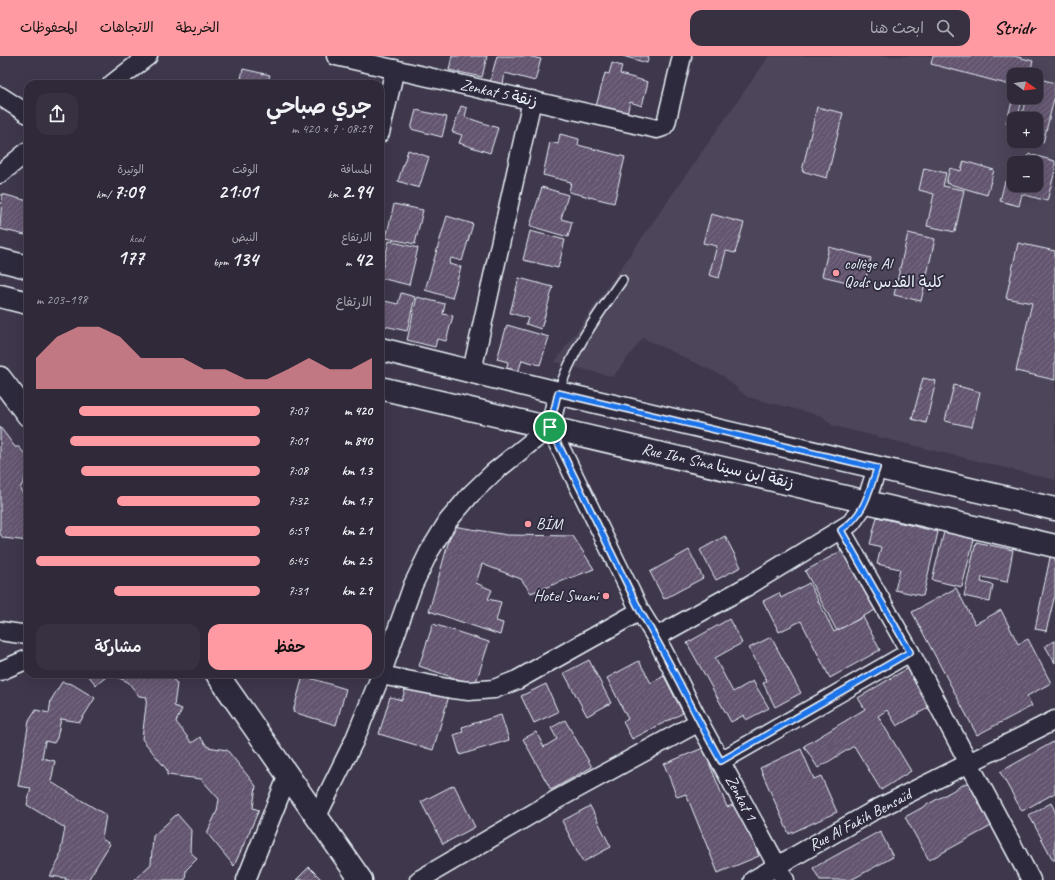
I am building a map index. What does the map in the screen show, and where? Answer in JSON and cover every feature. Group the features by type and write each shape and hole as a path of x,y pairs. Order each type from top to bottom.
{"main road":[{"path":"0,260 24,266"},
{"path":"0,296 24,302"},
{"path":"384,350 472,370 558,393 1055,508"},
{"path":"0,378 24,410"},
{"name":"Rue Ibn Sina زنقة ابن سينا","path":"384,389 1055,546"},
{"path":"220,678 288,775 316,818 361,880"}],"street":[{"name":"Zenkat 5 زنقة","path":"336,56 657,129 663,127 666,123 682,56"},
{"path":"117,80 142,58"},
{"path":"384,116 395,69"},
{"path":"0,96 24,111"},
{"path":"472,370 532,100"},
{"path":"0,174 24,154"},
{"path":"384,667 413,585 429,552 448,521 470,495 493,473 550,427 558,393"},
{"name":"Zenkat 1","path":"550,427 640,611 656,636 699,722 782,873"},
{"path":"656,636 746,587 852,523 866,502 877,468"},
{"path":"841,530 910,652 1031,880"},
{"path":"384,676 452,689 469,691 494,689 517,680 640,611"},
{"path":"0,632 24,635"},
{"path":"721,761 910,652"},
{"path":"0,671 24,661"},
{"path":"316,818 354,741 380,678"},
{"name":"Rue Al Fakih Bensaïd","path":"753,880 782,873 860,818 969,763 999,750 1055,720"},
{"path":"419,880 554,801 699,722"},
{"path":"246,880 288,775"}],"lane":[{"path":"558,393 576,348 622,280"}],"shaded area":[{"name":"collège Al Qods كلية القدس","path":"769,56 1055,56 1055,480 833,426 822,416 747,397 723,376 643,338 613,377 555,362"}],"building":[{"path":"452,56 487,56 482,77 449,70"},
{"path":"497,56 528,56 541,59 535,81 505,73 503,84 490,81"},
{"path":"623,56 649,56 647,63"},
{"path":"933,56 1014,56 1033,61 1031,68 1007,68 1007,84 931,64"},
{"path":"612,63 622,66 620,74 648,82 642,106 630,102 626,118 595,110 605,73 609,74"},
{"path":"243,69 270,75 268,80 241,80"},
{"path":"1043,80 1055,83 1055,95 1043,143 1043,112 1023,112 1024,104 1043,104"},
{"path":"1011,104 1021,104 1019,112 1009,112"},
{"path":"461,106 467,108 465,117 498,128 490,153 459,143 462,135 452,132"},
{"path":"817,107 843,113 827,178 802,171"},
{"path":"416,110 447,117 442,137 411,129"},
{"path":"560,134 579,139 578,145 625,157 614,203 569,192 571,182 543,175 550,142 558,144"},
{"path":"408,150 429,157 419,188 398,181"},
{"path":"1043,158 1055,161 1055,171 1047,201 1022,194 1019,206 1000,201 1005,181 1007,182 1007,192 1043,192"},
{"path":"964,161 994,170 987,195 946,183 950,168 961,171"},
{"path":"924,168 946,173 943,186 964,190 955,232 927,226 934,194 919,190"},
{"path":"542,187 568,195 561,219 572,222 568,237 530,226"},
{"path":"2,194 24,200 24,235 0,229"},
{"path":"394,204 423,210 415,244 386,238"},
{"path":"711,214 744,223 735,253 726,251 719,278 709,275 717,246 703,243"},
{"path":"447,216 473,224 462,261 451,258 449,264 461,267 452,298 425,290"},
{"path":"530,231 565,240 558,268 523,260"},
{"path":"908,233 935,239 921,301 894,295"},
{"path":"389,241 418,248 409,285 384,279 384,262"},
{"path":"1018,243 1055,251 1055,380 1016,371 1032,303 1006,298"},
{"path":"829,247 871,258 864,286 822,276"},
{"path":"519,278 553,287 541,329 526,324 528,318 510,313"},
{"path":"401,293 415,297 407,331 384,326 384,301 398,304"},
{"path":"417,297 445,304 443,314 453,316 446,341 437,339 435,347 407,340"},
{"path":"507,325 549,337 540,365 522,360 518,373 506,370 508,362 497,359"},
{"path":"923,378 936,381 926,423 912,419"},
{"path":"954,385 980,392 972,427 945,421"},
{"path":"0,427 15,447 19,447 24,453 24,480 20,489 24,494 24,541 3,538 0,534"},
{"path":"877,517 938,532 923,596 895,590 900,569 877,564 881,547 870,544"},
{"path":"453,526 507,535 573,536 594,569 531,593 521,579 482,564 476,583 492,590 488,599 501,602 496,621 503,623 500,635 429,611"},
{"path":"944,532 974,539 962,587 932,580"},
{"path":"725,536 741,567 716,580 700,550"},
{"path":"976,542 1013,550 1007,582 982,577 981,582 993,585 990,602 964,596"},
{"path":"689,550 703,578 664,599 650,572"},
{"path":"843,550 875,610 837,631 805,571"},
{"path":"1051,553 1055,554 1055,595 1046,631 1035,629"},
{"path":"809,583 834,632 863,617 880,650 830,678 801,621 779,632 763,601 779,593 781,598"},
{"path":"956,588 975,624 1001,610 1018,644 1028,639 1051,683 1027,696 1032,706 977,735 912,612"},
{"path":"729,619 742,643 715,658 733,692 753,681 769,708 746,720 744,715 731,722 687,643"},
{"path":"433,624 489,642 475,685 419,666"},
{"path":"771,637 801,693 775,707 763,683 767,681 749,648"},
{"path":"1055,641 1055,663 1045,646"},
{"path":"589,660 611,703 587,716 564,673"},
{"path":"639,661 651,683 664,676 683,713 632,739 623,722 628,719 607,678"},
{"path":"908,668 931,706 897,726 887,710 878,716 911,771 881,790 854,746 818,768 804,746 865,709 858,698"},
{"path":"90,678 105,678 96,685"},
{"path":"119,678 172,678 177,684 174,706 182,709 176,722 192,743 200,737 208,747 227,750 256,786 253,808 259,810 234,866 207,833 217,811 219,799 201,779 167,775 167,770 142,739 147,697 139,696 128,682"},
{"path":"302,678 310,678 346,689 336,725 293,712"},
{"path":"62,682 72,684 95,698 80,722 61,719 57,738 54,743 45,741 42,758 55,761 51,782 106,815 102,839 110,844 88,880 65,880 66,878 50,876 59,860 65,828 27,805 31,788 18,786 29,721 36,710 49,713 51,700"},
{"path":"407,683 449,696 433,750 379,734 390,697 402,700"},
{"path":"546,684 558,712 534,723 521,696"},
{"path":"501,715 509,740 460,755 454,735 463,732 462,727"},
{"path":"565,720 592,767 551,790 523,739 536,732 544,747 557,739 551,728"},
{"path":"1055,741 1055,793 1022,811 1000,772"},
{"path":"703,748 727,807 738,803 759,856 718,873 686,794 677,797 664,764"},
{"path":"801,749 814,779 821,776 837,812 789,834 760,768"},
{"path":"972,780 995,824 929,860 905,817"},
{"path":"454,785 475,827 443,844 421,802"},
{"path":"1051,803 1055,811 1055,860 1053,860 1029,815"},
{"path":"590,806 611,847 583,862 562,821"},
{"path":"177,814 191,830 190,851 197,859 186,870 185,880 134,880 151,864 153,836"},
{"path":"880,831 893,857 851,880 820,880 813,868"},
{"path":"309,867 322,880 296,880"}],"place":[{"name":"collège Al Qods كلية القدس","path":"836,273"},
{"name":"BİM","path":"528,524"},
{"name":"Hotel Swani","path":"606,596"}],"route":[{"path":"558,393 877,468 862,510 852,523 841,530 910,652 721,761 699,722 656,636 640,611 550,427 558,393"}]}
